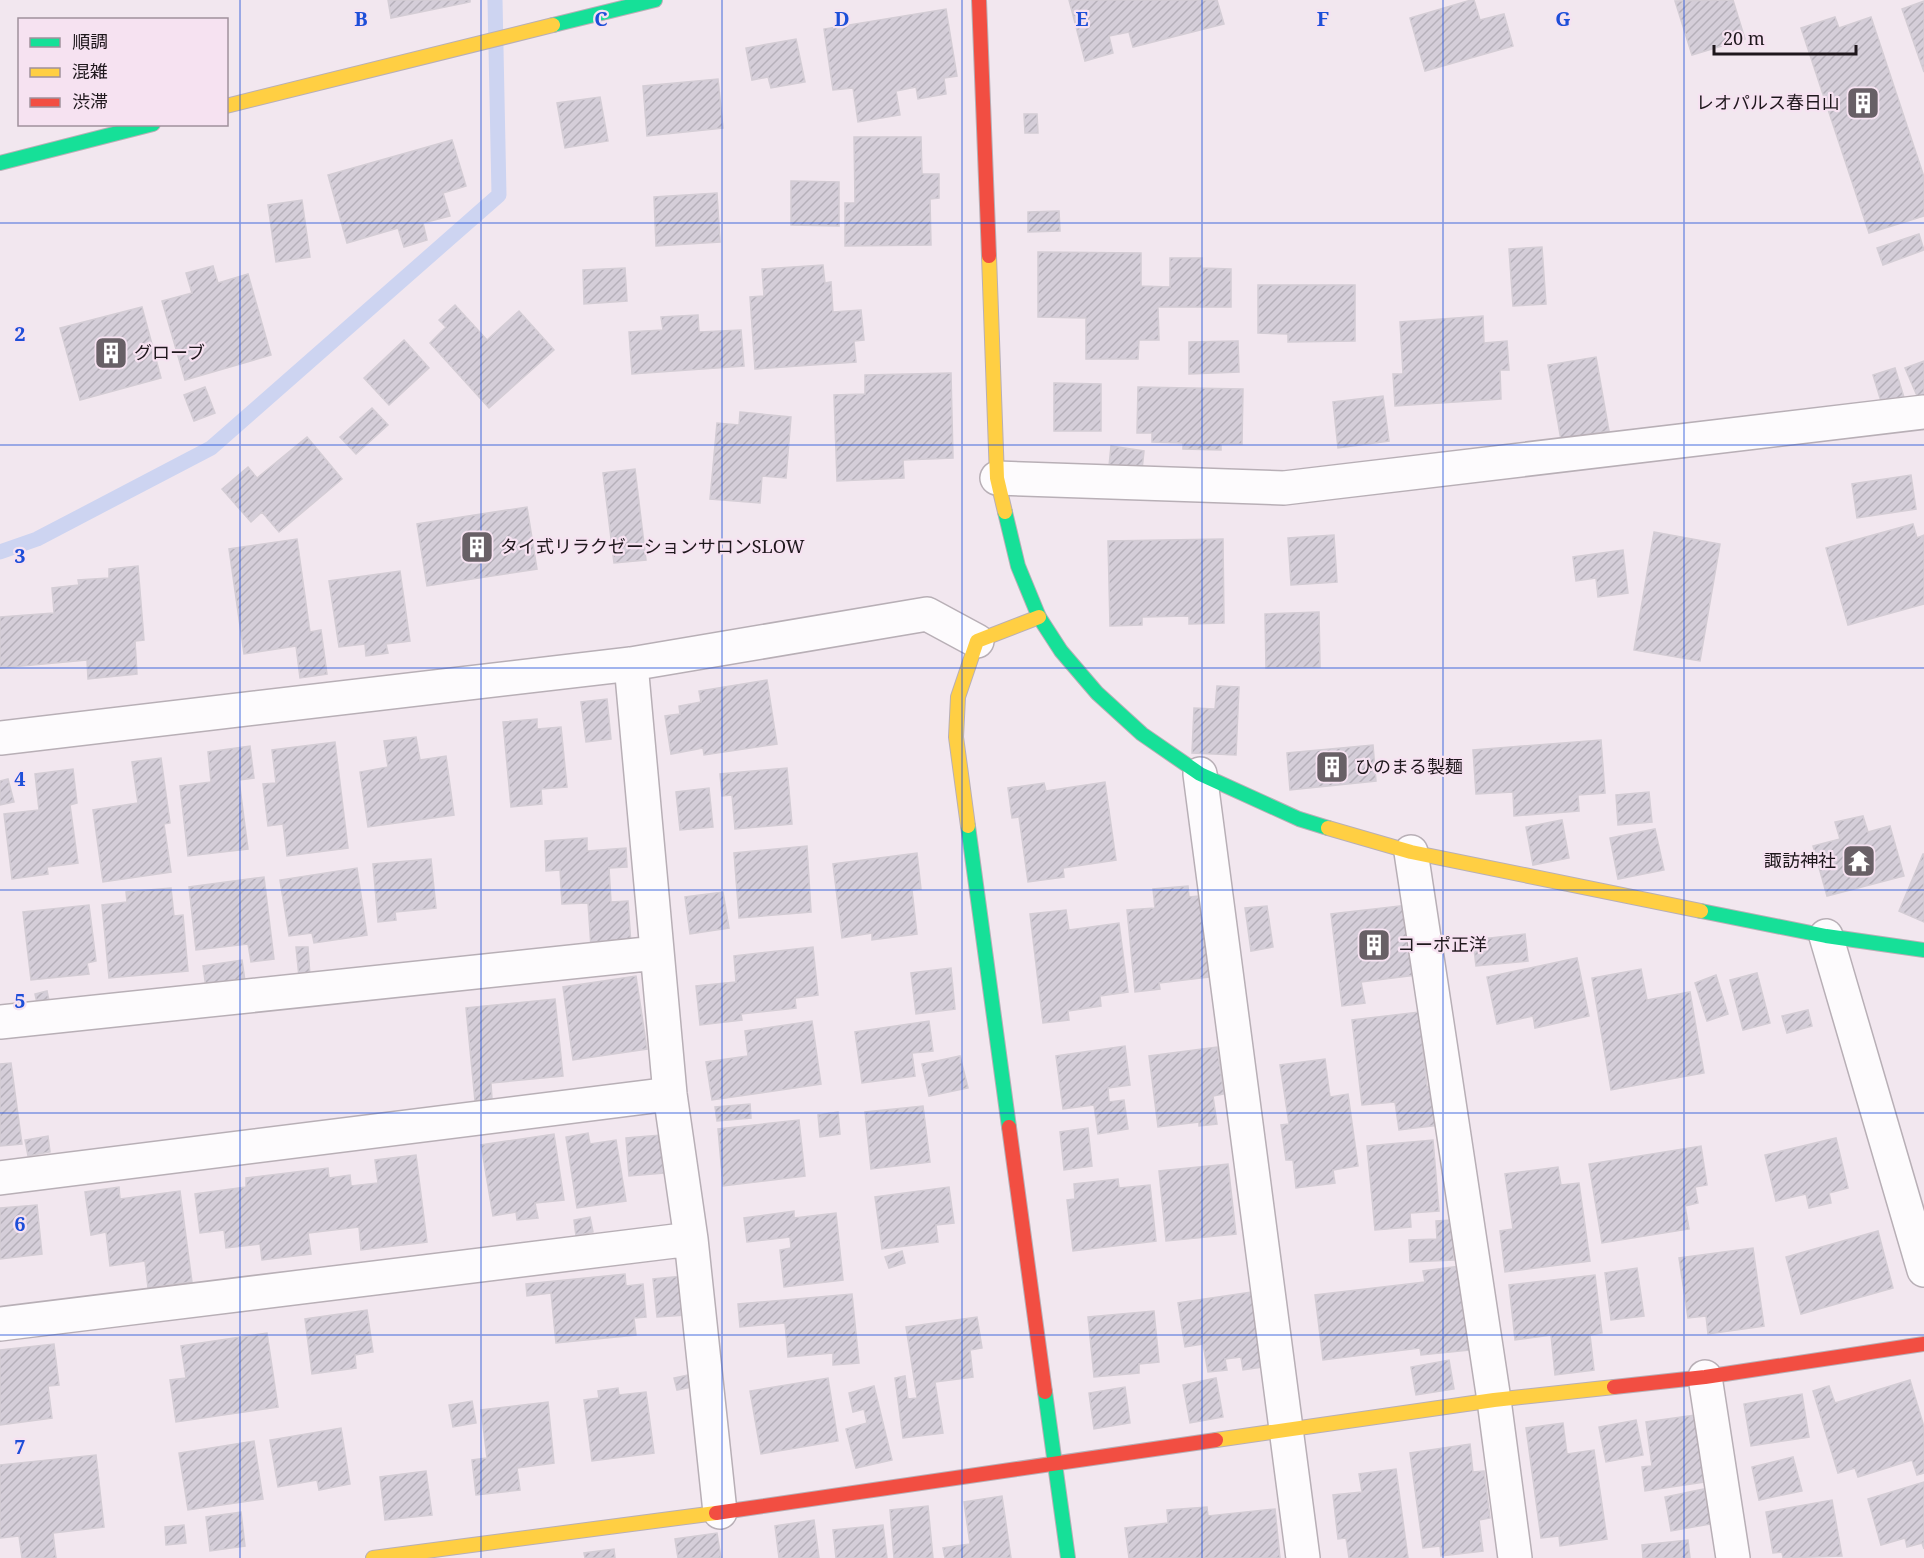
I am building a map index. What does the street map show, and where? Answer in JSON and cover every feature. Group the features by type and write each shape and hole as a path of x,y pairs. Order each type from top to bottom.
{"street":[{"path":"228,106 655,0"},
{"path":"979,0 997,478 1018,566 1039,616 1061,651 1097,693 1142,734 1200,774 1299,819 1411,852 1826,936 1924,950"},
{"path":"0,162 145,126"},
{"path":"997,478 1284,488 1924,412"},
{"path":"0,738 631,664 927,614 977,641"},
{"path":"1039,616 977,641 958,697 956,737 1068,1558"},
{"path":"631,664 670,1094 691,1239 720,1512"},
{"path":"1200,774 1303,1558"},
{"path":"1411,852 1494,1400 1515,1558"},
{"path":"1826,936 1924,1270"},
{"path":"0,1022 656,953"},
{"path":"0,1178 670,1094"},
{"path":"0,1324 691,1239"},
{"path":"373,1558 491,1550 720,1512 1494,1400 1705,1377 1924,1344"},
{"path":"1705,1377 1733,1558"}],"building":[{"path":"388,0 470,0 470,2 391,18"},
{"path":"1069,0 1217,0 1224,24 1133,47 1129,32 1109,36 1113,53 1085,61"},
{"path":"1474,0 1480,20 1504,14 1513,46 1425,71 1410,18"},
{"path":"1733,0 1745,39 1692,55 1675,1"},
{"path":"1924,1 1924,72 1902,9"},
{"path":"946,9 957,76 944,78 946,94 918,99 916,87 896,91 900,115 858,122 853,88 833,90 824,29"},
{"name":"レオパルス春日山","path":"1835,17 1839,28 1871,17 1924,177 1924,216 1869,233 1801,28"},
{"path":"796,39 805,82 771,88 768,77 752,80 746,48"},
{"path":"718,79 723,128 647,136 643,86"},
{"path":"600,97 608,141 565,148 557,103"},
{"path":"1024,114 1037,114 1038,133 1025,133"},
{"path":"854,137 921,137 922,174 939,174 939,198 930,199 931,245 845,246 845,203 855,203"},
{"path":"452,140 466,186 443,193 450,216 423,223 427,240 404,247 398,228 347,243 328,175"},
{"path":"791,181 839,182 839,226 791,225"},
{"path":"717,193 720,242 656,246 654,197"},
{"path":"302,200 310,257 276,262 268,205"},
{"path":"1059,211 1060,231 1028,232 1028,212"},
{"path":"1919,234 1924,250 1883,265 1877,248"},
{"path":"1542,247 1546,304 1513,306 1509,249"},
{"path":"1038,252 1141,253 1141,286 1170,287 1170,258 1202,258 1202,268 1231,269 1231,307 1158,307 1159,340 1139,340 1138,359 1086,359 1086,318 1038,317"},
{"path":"823,265 825,283 831,282 833,312 861,310 864,340 854,341 856,362 755,369 750,297 764,296 762,269"},
{"path":"213,266 218,283 248,274 271,355 185,380 162,301 192,293 186,273"},
{"path":"625,268 627,301 584,304 583,270"},
{"path":"1258,285 1355,285 1355,341 1288,342 1288,334 1258,333"},
{"path":"455,305 487,340 519,311 554,350 489,408 430,343 446,327 439,320"},
{"name":"グローブ","path":"142,307 161,378 80,400 60,328"},
{"path":"698,315 699,332 741,330 744,366 632,374 629,332 663,330 661,317"},
{"path":"1483,316 1484,343 1507,341 1509,370 1500,370 1501,399 1395,406 1393,374 1403,374 1400,322"},
{"path":"404,340 429,368 389,405 364,378"},
{"path":"1238,341 1239,372 1189,374 1189,342"},
{"path":"1596,357 1609,431 1561,440 1548,365"},
{"path":"1924,361 1924,396 1918,398 1905,368"},
{"path":"1895,368 1906,404 1884,411 1873,375"},
{"path":"951,373 953,458 903,460 904,478 837,481 834,395 865,394 865,375"},
{"path":"1054,383 1101,384 1101,431 1054,431"},
{"path":"205,387 215,413 194,421 184,395"},
{"path":"1138,387 1243,389 1242,444 1221,444 1221,450 1183,449 1183,443 1152,442 1152,433 1137,433"},
{"path":"1383,396 1389,441 1338,448 1333,402"},
{"path":"372,408 388,425 356,454 340,437"},
{"path":"740,412 791,417 786,478 762,476 760,503 710,499 717,423 739,425"},
{"path":"307,437 342,479 279,532 262,512 251,522 222,489 248,467 257,478"},
{"path":"1111,446 1144,451 1142,470 1109,466"},
{"path":"635,469 646,560 614,563 603,473"},
{"path":"1911,475 1916,509 1857,518 1852,484"},
{"name":"タイ式リラクゼーションサロンSLOW","path":"527,507 537,569 427,586 417,524"},
{"path":"1913,524 1917,538 1924,535 1924,604 1848,625 1826,548"},
{"path":"1654,532 1720,544 1700,661 1634,650"},
{"path":"1334,535 1337,582 1291,585 1288,538"},
{"path":"297,539 310,632 321,630 327,674 300,678 296,646 244,654 229,549"},
{"path":"1223,539 1224,623 1189,624 1189,616 1142,617 1142,625 1110,626 1108,541"},
{"path":"1623,550 1628,593 1598,597 1596,578 1576,581 1573,557"},
{"path":"138,566 144,640 135,641 137,674 88,679 87,660 0,668 0,617 54,613 52,588 79,585 78,580 109,578 109,569"},
{"path":"400,571 410,641 386,644 388,653 366,656 365,644 339,647 329,581"},
{"path":"1319,612 1320,667 1266,668 1265,614"},
{"path":"767,680 777,744 704,755 703,748 671,754 665,716 680,714 679,706 701,702 699,691"},
{"path":"1217,686 1239,687 1236,755 1192,753 1194,708 1215,709"},
{"path":"607,699 611,739 586,742 581,702"},
{"path":"537,719 537,729 561,727 567,787 541,789 542,804 511,807 503,722"},
{"path":"416,737 420,760 446,756 454,815 368,827 360,772 388,767 384,741"},
{"path":"1601,740 1605,793 1578,795 1579,811 1514,816 1513,792 1476,794 1473,750"},
{"path":"335,742 348,848 287,856 283,824 268,826 263,784 276,783 272,750"},
{"name":"ひのまる製麺","path":"1373,745 1376,781 1290,790 1287,753"},
{"path":"250,746 254,778 239,780 248,849 188,856 180,786 211,782 208,752"},
{"path":"161,758 170,823 164,824 171,872 103,882 93,810 138,803 132,762"},
{"path":"787,768 792,824 735,829 732,795 722,796 720,774"},
{"path":"73,769 77,803 70,805 78,863 47,867 48,874 12,879 4,814 39,810 35,774"},
{"path":"8,779 14,802 0,805 0,781"},
{"path":"1105,782 1116,860 1063,868 1064,877 1028,882 1019,817 1012,818 1008,788 1044,783 1046,791"},
{"path":"709,788 713,827 680,830 676,792"},
{"path":"1649,792 1652,822 1618,825 1616,795"},
{"name":"諏訪神社","path":"1863,816 1868,832 1890,826 1904,876 1827,896 1813,846 1840,839 1835,822"},
{"path":"1562,820 1569,858 1533,865 1526,827"},
{"path":"1655,829 1664,870 1618,879 1610,838"},
{"path":"587,838 587,851 626,848 627,867 609,868 611,902 628,901 631,945 591,947 588,903 562,904 560,870 546,871 545,841"},
{"path":"807,846 811,912 739,918 734,853"},
{"path":"917,853 921,889 912,890 917,934 872,940 872,933 842,938 833,864"},
{"path":"1924,854 1924,922 1899,911"},
{"path":"431,859 436,908 395,912 396,920 378,922 373,864"},
{"path":"357,868 367,935 314,943 312,933 289,936 280,880"},
{"path":"264,877 274,959 251,962 248,944 196,950 189,887"},
{"path":"1188,886 1189,897 1209,895 1217,976 1159,983 1160,989 1135,992 1127,910 1155,908 1153,889"},
{"path":"171,888 174,916 183,915 188,971 109,978 102,905 127,902 126,892"},
{"path":"723,892 729,928 690,934 685,897"},
{"path":"89,905 96,961 87,963 89,974 31,980 23,912"},
{"name":"コーポ正洋","path":"1408,905 1416,975 1361,982 1365,1003 1342,1006 1331,914"},
{"path":"1267,906 1273,947 1251,951 1245,908"},
{"path":"1066,910 1069,930 1119,923 1128,992 1100,996 1101,1006 1068,1011 1069,1020 1043,1023 1030,914"},
{"path":"1525,934 1528,961 1476,966 1473,940"},
{"path":"296,947 308,947 310,976 299,977"},
{"path":"813,947 818,995 795,998 796,1008 741,1014 742,1020 700,1025 696,986 736,982 734,956"},
{"path":"1577,958 1589,1016 1535,1028 1533,1016 1497,1024 1487,977"},
{"path":"242,960 246,988 207,995 203,966"},
{"path":"951,968 955,1009 916,1014 911,973"},
{"path":"1641,969 1647,1000 1690,992 1704,1073 1611,1090 1592,978"},
{"path":"1757,973 1770,1023 1743,1030 1730,980"},
{"path":"1716,975 1728,1014 1707,1021 1695,983"},
{"path":"636,976 647,1049 573,1060 563,987"},
{"path":"47,991 50,1005 38,1008 35,994"},
{"path":"555,999 563,1076 491,1083 492,1099 475,1101 466,1008"},
{"path":"1808,1010 1812,1026 1787,1033 1782,1016"},
{"path":"1419,1012 1427,1087 1435,1085 1440,1125 1399,1130 1395,1102 1362,1105 1352,1020"},
{"path":"812,1021 821,1084 712,1100 706,1062 748,1056 745,1031"},
{"path":"929,1021 933,1051 912,1053 915,1076 862,1083 855,1032"},
{"path":"1125,1046 1130,1085 1108,1088 1109,1102 1124,1100 1128,1129 1098,1134 1094,1105 1063,1109 1056,1056"},
{"path":"1217,1047 1224,1094 1213,1096 1217,1124 1199,1126 1199,1122 1158,1127 1149,1056"},
{"path":"960,1056 968,1088 929,1096 922,1064"},
{"path":"1325,1059 1330,1097 1348,1094 1358,1166 1333,1170 1335,1183 1296,1188 1293,1160 1286,1160 1281,1125 1289,1124 1280,1065"},
{"path":"11,1063 22,1144 0,1146 0,1064"},
{"path":"750,1104 751,1118 717,1121 715,1107"},
{"path":"923,1106 930,1162 871,1169 865,1112"},
{"path":"838,1112 840,1134 820,1137 818,1115"},
{"path":"799,1120 805,1176 723,1186 718,1129"},
{"path":"1088,1128 1092,1166 1064,1170 1060,1132"},
{"path":"588,1133 590,1144 616,1140 626,1201 577,1208 566,1137"},
{"path":"554,1134 564,1200 535,1203 538,1218 517,1220 516,1212 493,1216 481,1145"},
{"path":"661,1135 664,1173 629,1176 626,1138"},
{"path":"48,1136 50,1152 28,1156 25,1140"},
{"path":"1836,1138 1848,1188 1829,1193 1831,1203 1809,1208 1806,1194 1776,1201 1765,1155"},
{"path":"1433,1140 1439,1211 1410,1213 1411,1227 1375,1230 1367,1146"},
{"path":"1701,1146 1707,1185 1695,1187 1698,1203 1685,1206 1689,1229 1602,1243 1589,1164"},
{"path":"416,1155 427,1242 361,1250 359,1227 308,1233 311,1254 262,1260 260,1244 226,1248 224,1230 200,1233 195,1194 246,1187 246,1178 328,1168 329,1178 350,1175 351,1186 378,1183 375,1160"},
{"path":"1228,1164 1236,1234 1166,1241 1159,1171"},
{"path":"1558,1167 1561,1185 1579,1183 1590,1261 1505,1272 1500,1231 1513,1229 1505,1174"},
{"path":"1118,1179 1119,1188 1150,1185 1156,1241 1073,1251 1067,1200 1075,1199 1074,1184"},
{"path":"119,1187 120,1199 180,1191 192,1282 148,1288 145,1261 110,1266 106,1232 91,1235 85,1192"},
{"path":"949,1187 954,1223 936,1225 938,1242 882,1249 875,1197"},
{"path":"37,1205 42,1254 0,1259 0,1208"},
{"path":"794,1211 794,1218 836,1213 843,1280 784,1287 780,1250 791,1248 790,1237 747,1242 744,1218"},
{"path":"590,1217 593,1232 576,1236 574,1220"},
{"path":"1452,1220 1454,1260 1410,1262 1409,1240 1437,1239 1436,1221"},
{"path":"1878,1231 1893,1288 1801,1314 1786,1257"},
{"path":"1753,1248 1764,1326 1708,1334 1706,1316 1688,1318 1679,1258"},
{"path":"902,1251 905,1263 889,1268 885,1257"},
{"path":"1460,1266 1469,1350 1421,1355 1420,1348 1323,1360 1315,1295 1425,1282 1423,1271"},
{"path":"1637,1268 1644,1316 1611,1320 1605,1273"},
{"path":"625,1274 626,1286 643,1284 646,1317 634,1318 636,1335 556,1343 551,1293 527,1296 526,1284"},
{"path":"1595,1275 1602,1333 1590,1335 1594,1370 1555,1375 1551,1335 1515,1340 1509,1285"},
{"path":"683,1276 686,1315 657,1317 653,1279"},
{"path":"1258,1291 1269,1366 1243,1370 1241,1357 1225,1359 1227,1370 1208,1372 1203,1344 1185,1347 1178,1303"},
{"path":"852,1294 859,1363 833,1365 833,1353 788,1357 785,1323 740,1327 738,1304"},
{"path":"367,1310 373,1352 355,1355 356,1368 312,1374 305,1319"},
{"path":"1154,1311 1159,1362 1139,1364 1139,1373 1094,1377 1088,1317"},
{"path":"977,1317 982,1348 970,1350 973,1377 935,1382 943,1433 903,1438 895,1378 905,1376 908,1399 917,1398 906,1327"},
{"path":"267,1333 278,1407 176,1422 170,1380 186,1378 181,1346"},
{"path":"54,1344 59,1385 48,1386 52,1418 0,1425 0,1350"},
{"path":"1449,1360 1454,1389 1416,1395 1411,1367"},
{"path":"693,1374 696,1386 677,1390 674,1378"},
{"path":"828,1378 838,1441 761,1454 750,1391"},
{"path":"1216,1378 1223,1417 1190,1423 1183,1385"},
{"path":"1910,1380 1924,1427 1924,1473 1917,1475 1912,1460 1858,1477 1855,1468 1838,1473 1813,1391 1829,1386 1835,1403"},
{"path":"874,1386 892,1460 856,1468 846,1429 867,1423 864,1409 853,1412 849,1393"},
{"path":"1125,1387 1130,1423 1094,1429 1089,1393"},
{"path":"618,1388 619,1395 646,1392 654,1453 592,1461 584,1400 599,1398 598,1391"},
{"path":"1802,1394 1809,1437 1751,1446 1744,1404"},
{"path":"472,1401 476,1423 453,1427 449,1405"},
{"path":"548,1402 554,1463 517,1468 520,1490 476,1495 472,1460 487,1458 481,1410"},
{"path":"1702,1414 1704,1482 1645,1491 1642,1467 1652,1466 1646,1422"},
{"path":"1636,1420 1643,1455 1606,1462 1599,1427"},
{"path":"1563,1423 1567,1454 1594,1450 1607,1539 1560,1546 1559,1536 1541,1538 1526,1428"},
{"path":"341,1428 350,1484 319,1490 317,1480 278,1487 270,1440"},
{"path":"254,1441 263,1499 188,1510 179,1453"},
{"path":"1470,1444 1473,1472 1484,1471 1490,1518 1479,1520 1483,1551 1441,1556 1440,1546 1423,1548 1410,1453"},
{"path":"96,1455 104,1527 53,1533 56,1558 22,1558 19,1536 0,1538 0,1465"},
{"path":"1793,1457 1802,1491 1759,1500 1752,1467"},
{"path":"1396,1469 1408,1558 1349,1558 1346,1538 1338,1539 1333,1495 1362,1492 1359,1474"},
{"path":"426,1471 432,1515 385,1520 380,1477"},
{"path":"1924,1482 1924,1549 1922,1543 1907,1547 1905,1538 1881,1545 1868,1499"},
{"path":"1704,1489 1711,1524 1671,1531 1665,1497"},
{"path":"1002,1496 1011,1558 945,1558 943,1548 970,1544 964,1502"},
{"path":"1832,1500 1842,1556 1783,1558 1782,1552 1773,1553 1766,1512"},
{"path":"928,1506 933,1558 894,1558 890,1510"},
{"path":"1207,1507 1208,1516 1275,1509 1280,1558 1129,1558 1125,1528 1168,1523 1167,1510"},
{"path":"241,1512 245,1546 210,1551 206,1517"},
{"path":"814,1520 819,1558 779,1558 775,1526"},
{"path":"184,1525 186,1543 166,1545 165,1527"},
{"path":"883,1525 887,1558 836,1558 833,1530"},
{"path":"717,1533 721,1558 678,1558 675,1539"},
{"path":"1688,1540 1690,1558 1643,1558 1642,1545"},
{"path":"614,1549 615,1558 585,1558 584,1553"}],"waterway":[{"path":"0,552 37,539 211,448 499,195 495,0"}],"traffic: fast":[{"path":"553,25 655,0"},
{"path":"0,163 145,126"},
{"path":"1005,512 1018,566 1039,617 1061,651 1097,693 1142,734 1200,774 1299,819 1328,828"},
{"path":"968,826 1009,1127"},
{"path":"1701,911 1826,936 1924,950"},
{"path":"1045,1392 1068,1558"}],"traffic: slow":[{"path":"228,106 553,25"},
{"path":"989,256 997,478 1005,512"},
{"path":"968,826 956,737 958,697 977,641 1039,617"},
{"path":"1328,828 1411,852 1701,911"},
{"path":"1216,1440 1494,1400 1614,1387"},
{"path":"373,1558 716,1513"}],"traffic: jam":[{"path":"979,0 989,256"},
{"path":"1009,1127 1045,1392"},
{"path":"1614,1387 1705,1377 1924,1344"},
{"path":"716,1513 1216,1440"}],"place":[{"name":"レオパルス春日山","path":"1863,103"},
{"name":"グローブ","path":"111,353"},
{"name":"タイ式リラクゼーションサロンSLOW","path":"477,547"},
{"name":"ひのまる製麺","path":"1332,767"},
{"name":"諏訪神社","path":"1859,861"},
{"name":"コーポ正洋","path":"1374,945"}]}
